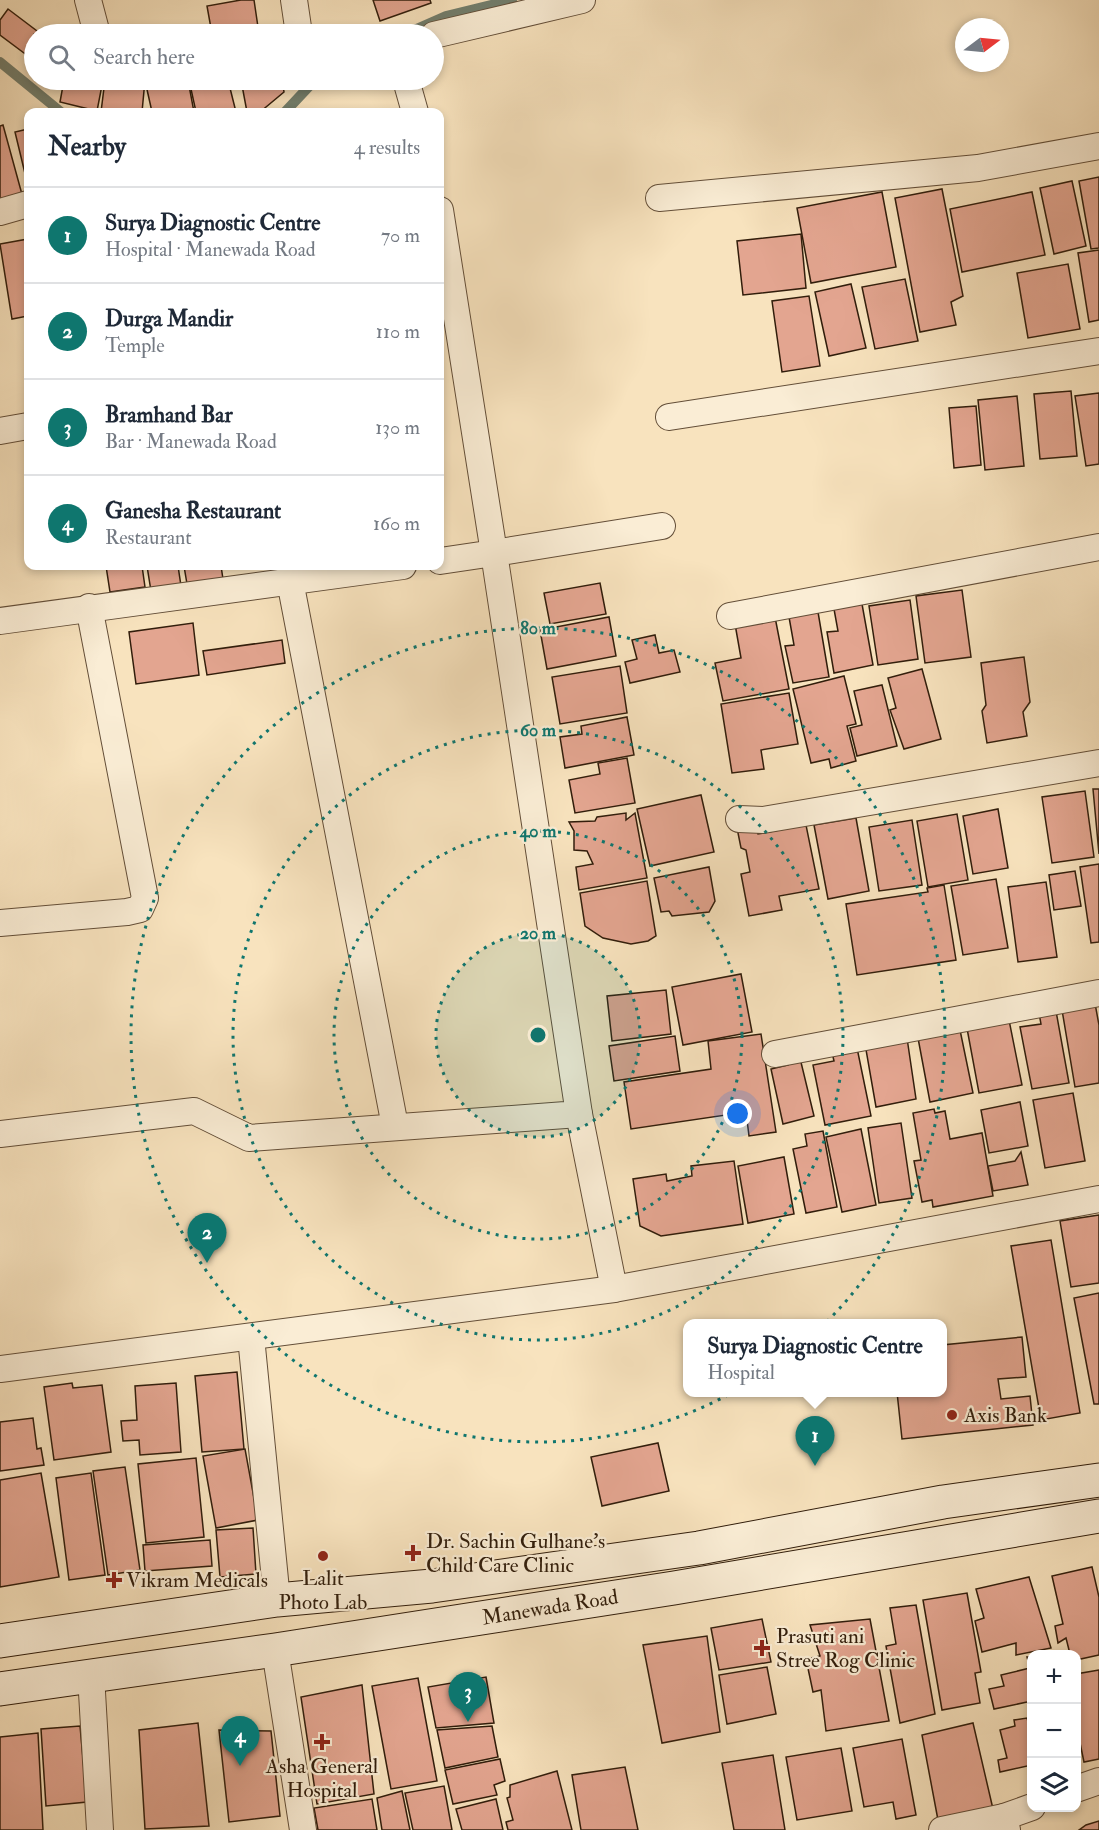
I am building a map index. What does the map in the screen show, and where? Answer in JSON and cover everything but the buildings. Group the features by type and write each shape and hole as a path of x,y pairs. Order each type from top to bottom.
{"street":[{"path":"88,0 94,24"},
{"path":"294,0 298,24"},
{"path":"444,33 582,0"},
{"path":"409,90 414,108"},
{"path":"659,198 978,168 1099,146"},
{"path":"0,212 24,205"},
{"path":"444,264 451,358 494,553 579,1114 614,1289"},
{"path":"669,417 1099,351"},
{"path":"0,431 24,427"},
{"path":"444,560 662,526"},
{"path":"730,616 1099,547"},
{"path":"0,621 370,570"},
{"path":"290,580 395,1126"},
{"path":"0,922 128,912 140,909 145,898 89,607"},
{"path":"739,819 763,820 1099,763"},
{"path":"775,1054 1099,993"},
{"path":"0,1134 194,1112 249,1138 579,1114"},
{"path":"0,1369 614,1289 1099,1198"},
{"path":"251,1336 278,1600"},
{"path":"0,1641 278,1600 432,1586 699,1548 943,1502 1099,1480"},
{"name":"Manewada Road","path":"0,1689 275,1650 674,1588 1099,1516"},
{"path":"275,1650 303,1830"},
{"path":"91,1675 100,1830"},
{"path":"1081,1788 1099,1781"},
{"path":"942,1830 1005,1824 1027,1810"}],"waterway":[{"path":"428,24 446,16 512,0"},
{"path":"0,62 24,82"},
{"path":"34,90 56,108"},
{"path":"289,108 306,90"}],"place":[{"name":"Durga Mandir","path":"207,1263"},
{"name":"Axis Bank","path":"952,1415"},
{"name":"Surya Diagnostic Centre","path":"815,1466"},
{"name":"Dr. Sachin Gulhane's Child Care Clinic","path":"413,1553"},
{"name":"Lalit Photo Lab","path":"323,1556"},
{"name":"Vikram Medicals","path":"114,1580"},
{"name":"Prasuti ani Stree Rog Clinic","path":"762,1648"},
{"name":"Bramhand Bar","path":"468,1722"},
{"name":"Asha General Hospital","path":"322,1742"},
{"name":"Ganesha Restaurant","path":"240,1766"}]}
